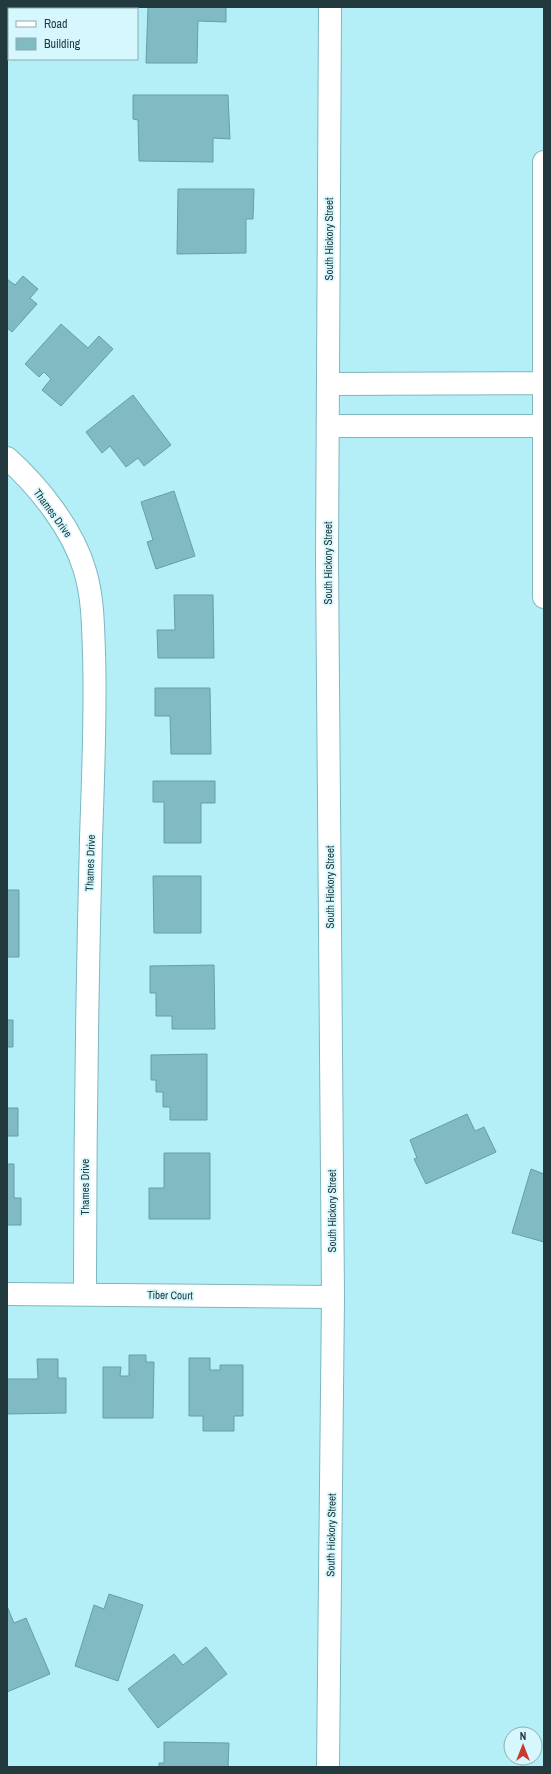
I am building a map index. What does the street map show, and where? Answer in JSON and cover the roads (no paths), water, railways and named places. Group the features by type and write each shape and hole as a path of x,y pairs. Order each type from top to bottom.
{"street":[{"name":"South Hickory Street","path":"328,1767 333,1297 327,559 330,7"},
{"path":"544,162 544,597"},
{"path":"328,384 544,383"},
{"path":"328,426 544,426"},
{"name":"Thames Drive","path":"7,458 20,470 58,516 74,542 85,571 92,600 95,691 88,962 85,1294"},
{"name":"Tiber Court","path":"7,1294 333,1297"}]}
